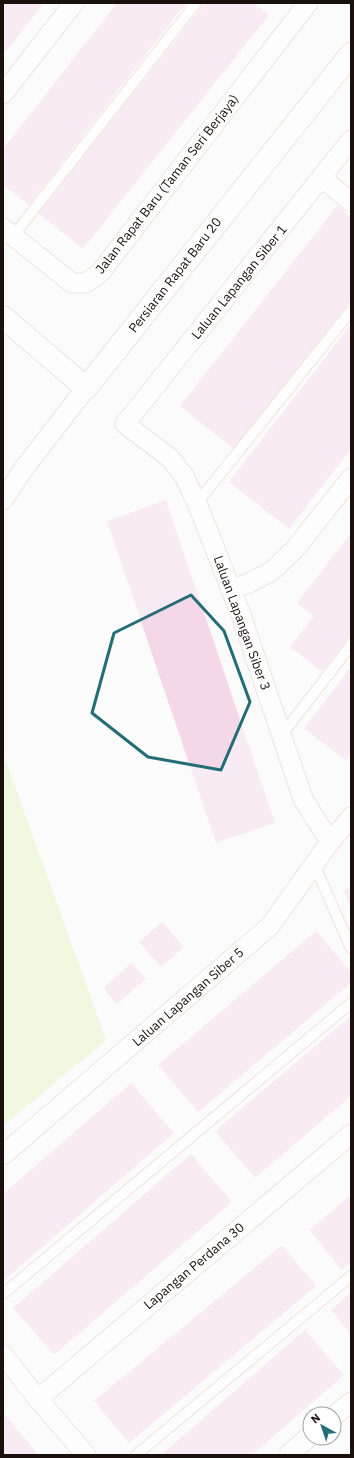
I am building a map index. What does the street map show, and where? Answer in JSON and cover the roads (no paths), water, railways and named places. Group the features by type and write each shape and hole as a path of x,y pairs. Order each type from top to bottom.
{"street":[{"path":"3,94 74,3"},
{"name":"Jalan Rapat Baru (Taman Seri Berjaya)","path":"8,232 72,283 85,283 99,274 308,3"},
{"name":"Persiaran Rapat Baru 20","path":"3,500 25,467 86,388 351,54"},
{"name":"Laluan Lapangan Siber 1","path":"125,424 351,140"},
{"path":"322,178 351,202"},
{"path":"3,317 86,388"},
{"name":"Laluan Lapangan Siber 3","path":"125,424 170,458 184,476 197,503 241,616 303,799 330,842"},
{"path":"230,589 247,584 272,571 295,550 351,478"},
{"name":"Laluan Lapangan Siber 5","path":"3,1156 270,926 330,842 351,817"},
{"name":"Lapangan Perdana 30","path":"38,1399 351,1134"},
{"path":"3,1355 86,1455"},
{"path":"342,1409 351,1402"},
{"path":"288,1455 302,1443"}],"lane":[{"path":"8,232 196,3"},
{"path":"197,503 351,311"},
{"path":"282,736 351,645"},
{"path":"314,864 351,948"},
{"path":"3,1294 351,1003"},
{"path":"136,1455 351,1276"}]}
